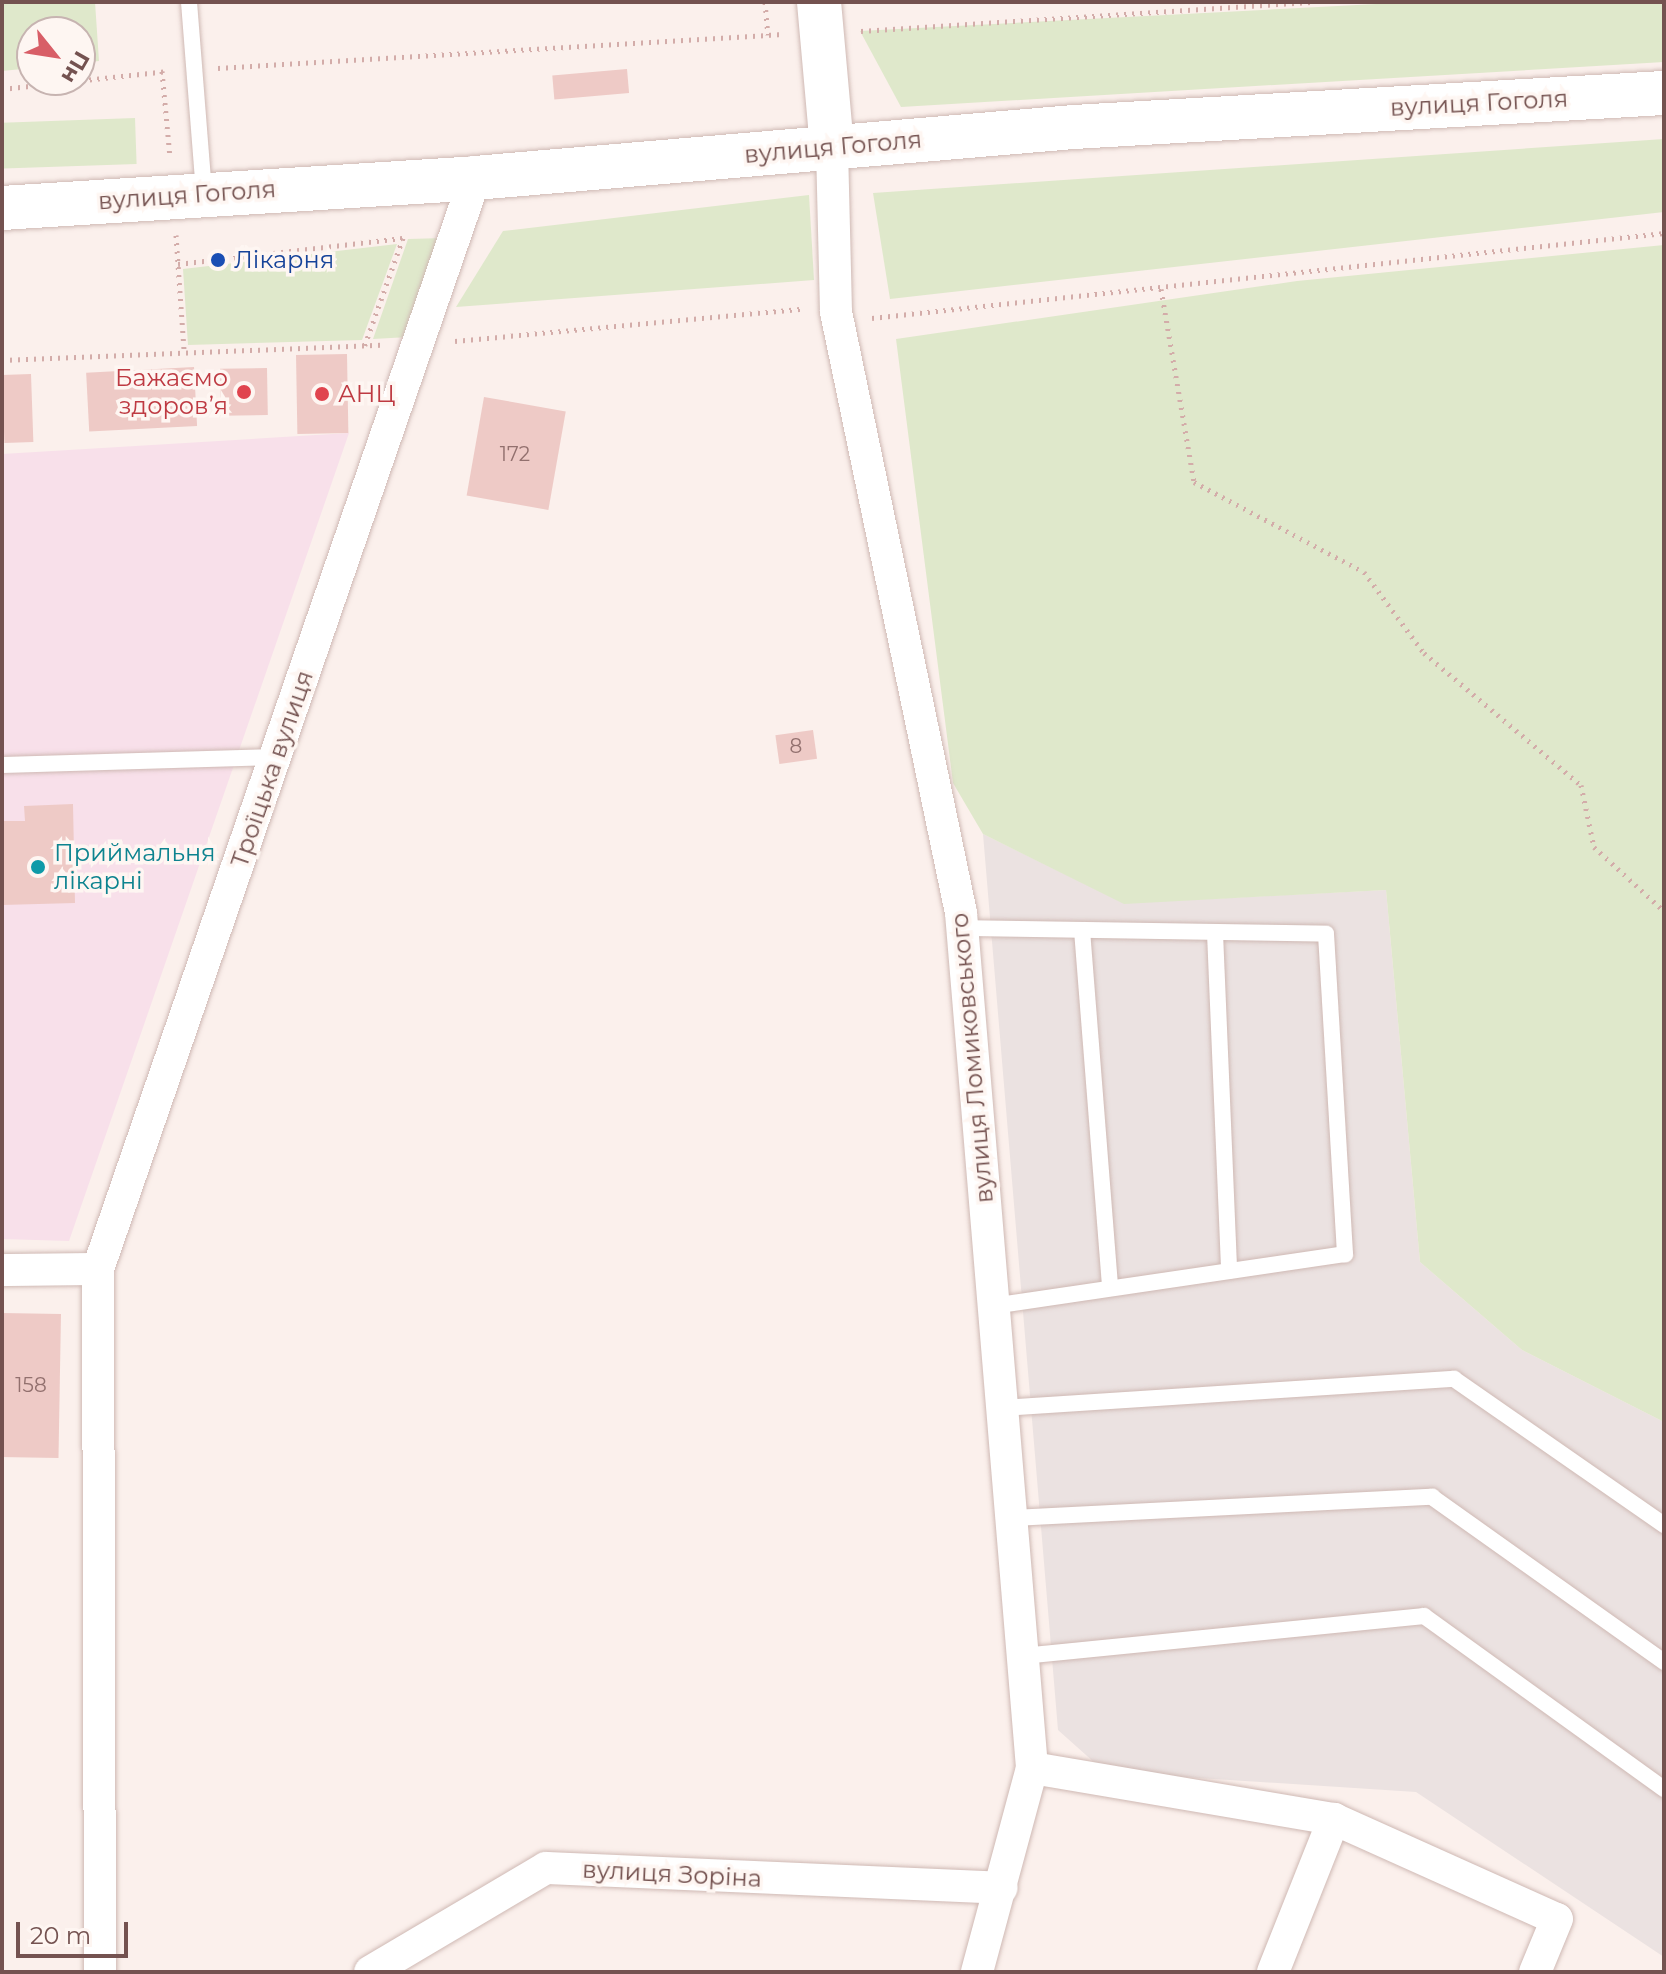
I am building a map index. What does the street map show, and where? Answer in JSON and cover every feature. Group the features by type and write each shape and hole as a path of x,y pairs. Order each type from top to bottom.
{"street":[{"path":"820,17 832,148"},
{"name":"вулиця Гоголя","path":"2,208 475,178 832,148 1664,93"},
{"name":"вулиця Ломиковського","path":"832,148 836,312 962,928 1032,1768 977,1972"},
{"name":"Троїцька вулиця","path":"100,1972 98,1269 475,178"},
{"path":"2,1270 98,1269"},
{"path":"1032,1768 1334,1819 1557,1919 1535,1972"},
{"path":"1273,1972 1334,1819"},
{"name":"вулиця Зоріна","path":"370,1972 546,1868 1002,1888"}],"lane":[{"path":"189,2 204,194"},
{"path":"2,765 276,757"},
{"path":"962,928 1326,934 1345,1254 994,1306"},
{"path":"1082,930 1110,1288"},
{"path":"1215,933 1229,1271"},
{"path":"1002,1408 1454,1379 1664,1525"},
{"path":"1011,1518 1432,1497 1664,1662"},
{"path":"1023,1656 1424,1616 1664,1789"}],"path":[{"path":"765,2 768,35"},
{"path":"2,89 194,69 768,35 820,17 1315,2"},
{"path":"836,312 890,320 1664,233"},
{"path":"178,264 403,238 365,345"},
{"path":"1161,289 1194,482 1364,572 1424,653 1581,785 1594,847 1664,911"}],"shaded area":[{"path":"349,433 69,1241 2,1239 2,454"},
{"path":"983,834 1124,903 1386,890 1420,1262 1522,1350 1664,1422 1664,1957 1416,1792 1105,1772 1058,1730"}],"green space":[{"path":"2,2 95,2 96,16 16,16 16,70 2,71"},
{"path":"1415,2 1664,2 1664,62 901,107 860,31"},
{"path":"96,17 99,61 96,61"},
{"path":"135,118 137,164 4,169 2,123"},
{"path":"1664,139 1664,212 890,299 873,193"},
{"path":"809,195 814,280 456,307 503,231"},
{"path":"444,238 409,337 373,339 408,239"},
{"path":"397,244 362,340 188,345 183,269"},
{"path":"1664,245 1664,1422 1522,1350 1420,1262 1386,890 1124,904 983,834 953,783 896,339 1297,281"}],"building":[{"path":"627,69 629,93 554,99 552,76"},
{"name":"АНЦ","path":"347,354 348,433 297,434 296,355"},
{"path":"194,367 197,426 89,432 86,373"},
{"name":"Бажаємо здоровʼя","path":"267,368 268,415 221,416 220,369"},
{"path":"31,374 33,442 4,443 2,375"},
{"path":"484,397 566,411 548,510 467,495"},
{"path":"813,730 817,759 779,764 775,735"},
{"name":"Приймальня лікарні","path":"73,804 75,903 2,905 2,821 25,821 24,806"},
{"path":"2,1313 61,1314 58,1458 2,1457"}],"place":[{"name":"Лікарня","path":"218,260"},
{"name":"Бажаємо здоровʼя","path":"244,392"},
{"name":"АНЦ","path":"322,394"},
{"name":"Приймальня лікарні","path":"38,867"}]}
